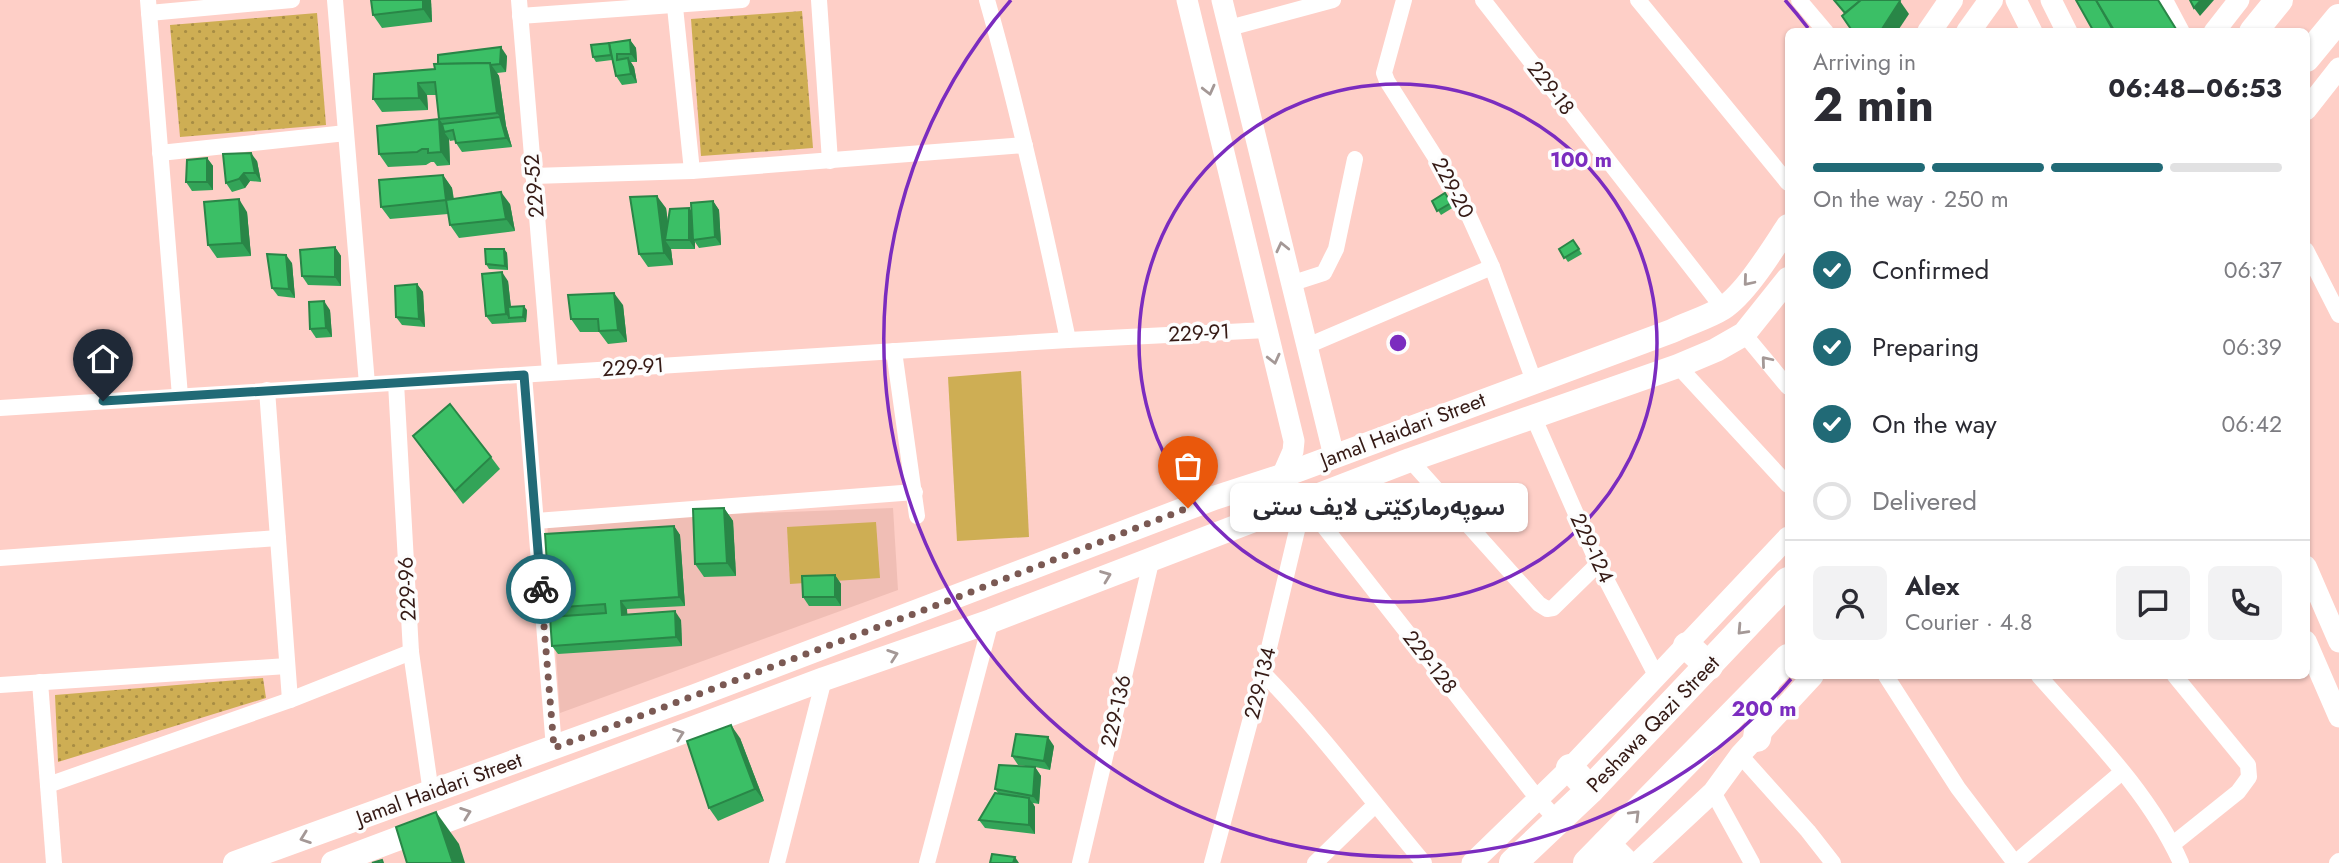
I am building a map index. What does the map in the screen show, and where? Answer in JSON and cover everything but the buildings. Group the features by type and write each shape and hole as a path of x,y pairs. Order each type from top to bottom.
{"highway":[{"path":"2256,28 2279,0"},
{"path":"2310,53 2339,18"},
{"name":"Peshawa Qazi Street","path":"1513,863 1590,790 1785,584"},
{"path":"1688,646 1709,666"},
{"path":"1606,857 1785,661"},
{"path":"1748,746 1765,684"},
{"path":"1570,768 1590,790"}],"main road":[{"path":"1932,28 1951,0"},
{"path":"1972,28 1991,0"},
{"name":"Jamal Haidari Street","path":"235,863 554,748 1214,498 1282,477 1672,331 1723,308 1753,276 1785,230"},
{"name":"Jamal Haidari Street","path":"341,860 405,843 824,679 991,621 1410,460 1678,366 1716,350 1744,334 1785,283"},
{"path":"339,825 341,860"}],"street":[{"path":"180,396 148,6 292,0"},
{"path":"335,0 367,384"},
{"path":"519,8 675,7 742,0"},
{"path":"819,0 830,161"},
{"path":"987,0 1026,145 1068,340"},
{"path":"1187,0 1294,442 1282,477"},
{"path":"1222,0 1334,456"},
{"path":"1230,29 1333,0"},
{"name":"229-20","path":"1404,0 1384,72 1387,81 1460,196 1492,267 1534,381"},
{"name":"229-18","path":"1483,0 1723,308"},
{"path":"1638,0 1785,180"},
{"path":"1799,0 1823,28"},
{"path":"2016,0 2030,28"},
{"path":"2051,0 2065,28"},
{"path":"2165,0 2180,28"},
{"path":"2217,28 2239,0"},
{"path":"675,7 692,171"},
{"name":"229-52","path":"519,8 550,372"},
{"path":"1201,58 1235,52"},
{"path":"2310,105 2339,68"},
{"path":"160,153 346,133"},
{"path":"533,176 692,171 1026,145"},
{"path":"1290,284 1324,273 1336,249 1355,159"},
{"path":"2310,256 2335,293 2339,315"},
{"path":"1307,346 1492,267"},
{"name":"229-91","path":"0,408 1068,340 1267,330"},
{"path":"1744,334 1785,383"},
{"path":"894,351 918,516"},
{"path":"1678,366 1785,482"},
{"path":"524,375 554,748"},
{"name":"229-96","path":"396,383 411,652 431,793"},
{"path":"267,390 290,700"},
{"path":"1286,407 1299,416 1307,416 1313,413 1319,400"},
{"name":"229-124","path":"1533,416 1598,564 1657,677"},
{"path":"1410,460 1539,604 1547,609 1553,608 1598,564"},
{"path":"536,521 915,492"},
{"name":"229-134","path":"1212,863 1304,502"},
{"name":"229-128","path":"1304,502 1558,821"},
{"path":"0,558 278,538"},
{"path":"1472,863 1570,768 1785,540"},
{"name":"229-136","path":"1080,863 1152,558"},
{"path":"2310,575 2339,642"},
{"path":"927,863 991,621"},
{"path":"48,785 290,700 411,652"},
{"path":"2310,652 2339,717"},
{"path":"0,685 288,666"},
{"path":"1262,673 1304,715 1424,863"},
{"path":"774,862 824,679"},
{"path":"1637,863 1713,792 1748,746 1810,679"},
{"path":"1888,679 1958,788 2014,863 2122,772"},
{"path":"2042,679 2107,752 2149,806 2173,844 2181,863"},
{"path":"2173,844 2238,792 2249,777 2248,765 2177,679"},
{"path":"40,682 54,863"},
{"path":"1748,746 1833,863"},
{"path":"1713,792 1752,863"},
{"path":"1315,863 1375,805"},
{"path":"1993,863 2005,851"}],"shaded area":[{"path":"802,11 813,148 701,156 691,19"},
{"path":"317,13 326,125 180,137 170,25"},
{"path":"1021,371 1029,537 957,541 948,377"},
{"path":"893,508 898,590 560,713 547,521"},
{"path":"876,522 880,578 790,584 787,527"},
{"path":"263,678 266,698 58,762 55,695"}],"way so far":[{"path":"541,589 554,748 1188,508"}],"place":[{"name":"سوپەرمارکێتی لایف ستی","path":"1188,508"}],"route":[{"path":"103,401 524,375 541,589"}]}
